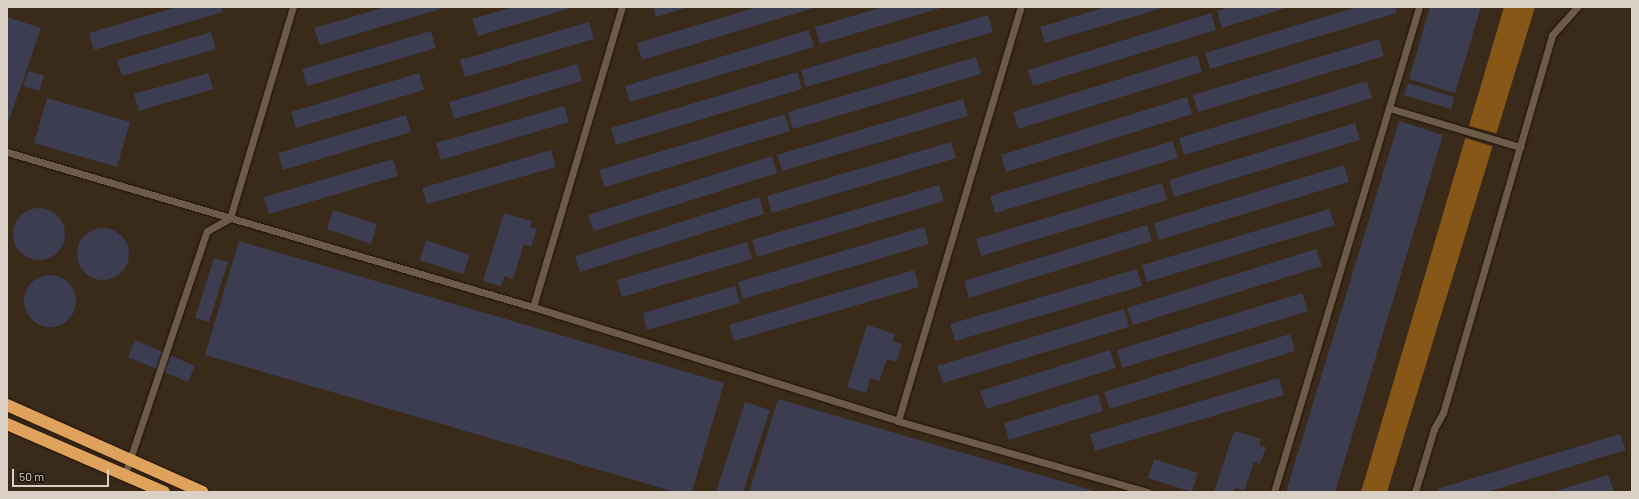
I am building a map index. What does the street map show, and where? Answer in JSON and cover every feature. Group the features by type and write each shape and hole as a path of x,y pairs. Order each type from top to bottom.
{"highway":[{"path":"7,405 130,458 202,492"},
{"path":"7,424 164,492"}],"lane":[{"path":"125,474 207,231 230,218 293,7"},
{"path":"533,307 622,7"},
{"path":"898,421 1021,7"},
{"path":"1274,492 1419,7"},
{"path":"1415,492 1434,429 1442,413 1552,35 1577,7"},
{"path":"1389,108 1520,147"},
{"path":"7,152 533,307 898,421 1148,492"}],"shaded area":[{"path":"1504,7 1535,7 1387,492 1361,492"}],"pier":[{"path":"1466,125 1499,134 1495,147 1462,137"}],"building":[{"path":"177,7 221,7 223,12 94,50 89,33"},
{"path":"386,7 447,7 320,45 314,28"},
{"path":"513,7 574,7 478,36 472,19"},
{"path":"653,7 689,7 656,17"},
{"path":"758,7 817,7 642,60 637,43"},
{"path":"883,7 944,7 820,44 815,27"},
{"path":"1106,7 1166,7 1045,43 1040,27"},
{"path":"1231,7 1289,7 1222,28 1217,11"},
{"path":"1357,7 1395,7 1397,13 1210,69 1205,53"},
{"path":"1430,7 1481,7 1455,93 1409,79"},
{"path":"1211,13 1216,30 1033,86 1028,70"},
{"path":"988,15 993,32 806,87 801,70"},
{"path":"7,17 41,28 7,126"},
{"path":"589,22 594,39 465,77 460,60"},
{"path":"809,30 814,47 630,102 625,86"},
{"path":"431,31 436,48 307,86 302,69"},
{"path":"211,32 216,49 122,76 117,60"},
{"path":"1379,39 1384,56 1198,112 1193,95"},
{"path":"1197,55 1202,72 1018,129 1013,112"},
{"path":"976,57 981,74 793,129 788,112"},
{"path":"577,64 582,81 454,119 449,102"},
{"path":"29,71 44,76 39,91 23,86"},
{"path":"797,72 802,89 616,145 611,128"},
{"path":"208,73 213,89 139,111 134,94"},
{"path":"419,73 424,90 296,128 291,112"},
{"path":"1367,81 1372,98 1184,155 1179,138"},
{"path":"1408,83 1454,97 1451,109 1404,95"},
{"path":"1187,97 1192,114 1006,172 1001,155"},
{"path":"47,98 130,122 117,167 34,143"},
{"path":"963,99 968,116 782,171 777,155"},
{"path":"564,106 569,122 441,160 436,143"},
{"path":"785,114 790,131 605,187 599,170"},
{"path":"406,115 411,132 283,170 278,153"},
{"path":"1399,121 1443,135 1335,492 1286,492"},
{"path":"1355,123 1360,140 1174,197 1169,180"},
{"path":"1173,141 1178,158 995,213 990,196"},
{"path":"951,142 956,158 772,213 767,196"},
{"path":"551,150 556,167 427,204 422,188"},
{"path":"772,156 777,173 594,231 588,215"},
{"path":"393,159 398,176 269,214 264,197"},
{"path":"1344,165 1349,182 1159,240 1154,223"},
{"path":"1162,183 1167,200 981,256 976,239"},
{"path":"939,185 944,201 757,257 752,240"},
{"path":"759,197 764,214 580,272 575,256"},
{"path":"39,208 49,210 57,216 63,224 65,234 63,244 57,252 49,258 39,260 29,258 21,252 15,244 13,234 15,224 21,216 29,210"},
{"path":"1329,209 1335,225 1147,282 1142,265"},
{"path":"333,210 377,224 371,244 327,229"},
{"path":"504,213 532,221 530,227 537,229 531,247 524,244 513,279 505,276 501,286 483,281"},
{"path":"1147,225 1152,241 969,298 964,281"},
{"path":"924,227 929,244 743,299 738,282"},
{"path":"103,228 113,230 121,236 127,244 129,254 127,264 121,272 113,278 103,280 93,278 85,272 79,264 77,254 79,244 85,236 93,230"},
{"path":"426,240 470,255 463,274 420,260"},
{"path":"239,241 724,383 692,492 675,492 205,355"},
{"path":"747,242 752,259 622,297 617,280"},
{"path":"1316,249 1322,266 1133,325 1127,308"},
{"path":"214,258 228,262 209,322 195,318"},
{"path":"1137,269 1142,286 955,341 950,324"},
{"path":"914,270 919,287 734,341 729,325"},
{"path":"50,275 60,277 68,283 74,291 76,301 74,311 68,319 60,325 50,327 40,325 32,319 26,311 24,301 26,291 32,283 40,277"},
{"path":"735,286 740,303 647,330 643,313"},
{"path":"1302,293 1308,311 1122,368 1117,350"},
{"path":"1124,309 1129,327 943,383 937,366"},
{"path":"867,325 895,334 893,341 902,344 896,362 887,359 879,381 870,378 866,393 847,387"},
{"path":"1290,334 1295,351 1110,409 1104,392"},
{"path":"135,340 195,366 188,382 128,357"},
{"path":"1110,350 1116,368 986,409 980,391"},
{"path":"1279,378 1284,395 1095,451 1090,434"},
{"path":"1098,394 1103,411 1009,440 1004,423"},
{"path":"778,399 1064,482 1097,492 749,492"},
{"path":"745,402 770,410 743,492 716,492"},
{"path":"1234,431 1261,439 1259,445 1266,447 1260,464 1254,462 1244,491 1235,488 1234,492 1214,492"},
{"path":"1620,434 1626,450 1487,492 1438,492 1437,489"},
{"path":"1154,459 1198,473 1192,492 1148,478"},
{"path":"1608,475 1614,492 1552,492"}]}
